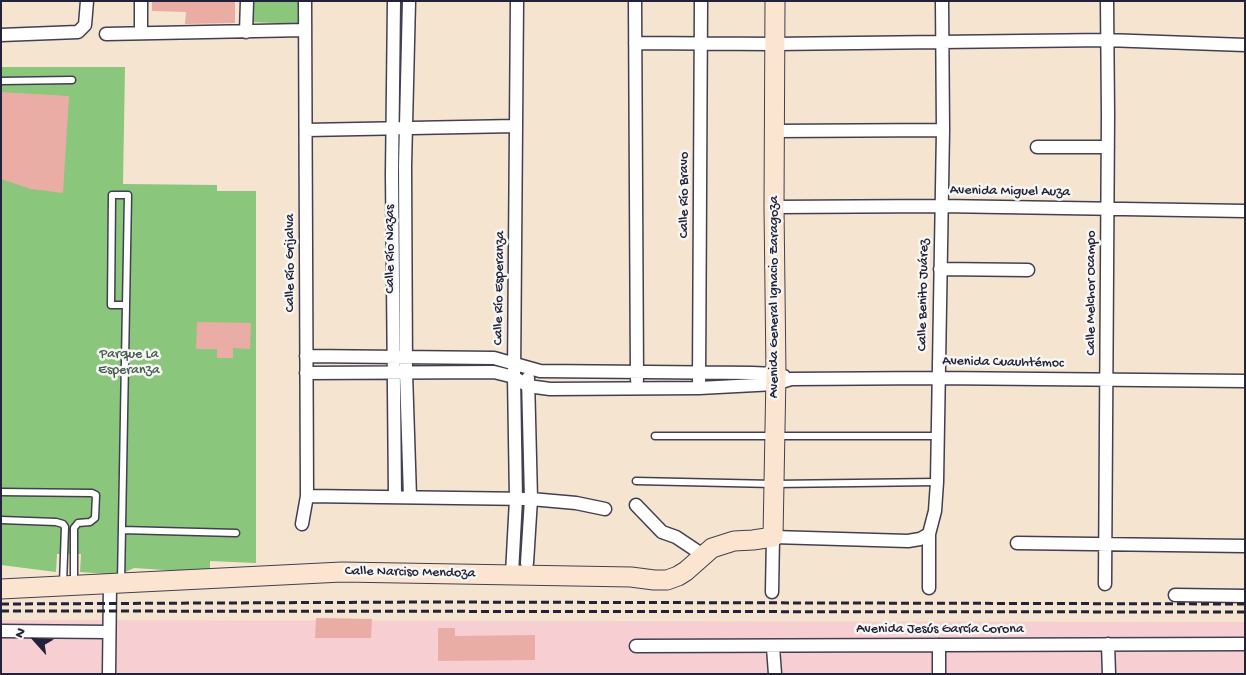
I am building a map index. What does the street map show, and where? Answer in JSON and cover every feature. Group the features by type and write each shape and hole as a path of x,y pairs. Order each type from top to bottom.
{"street":[{"path":"1,35 78,32 85,25 87,1"},
{"path":"140,33 141,1"},
{"path":"246,32 247,1"},
{"name":"Calle Río Grijalva","path":"302,524 307,496 305,1"},
{"name":"Calle Río Nazas","path":"394,1 392,128 393,356 400,373 410,497"},
{"name":"Calle Río Nazas","path":"395,497 400,373 407,356 406,128 409,1"},
{"name":"Calle Río Esperanza","path":"512,574 516,499 514,363 517,1"},
{"path":"635,1 637,387"},
{"name":"Calle Río Bravo","path":"699,388 701,1"},
{"name":"Avenida General Ignacio Zaragoza","path":"772,592 775,436 781,379 774,207 775,1"},
{"name":"Calle Benito Juárez","path":"929,588 928,534 935,511 937,482 942,1"},
{"name":"Calle Melchor Ocampo","path":"1105,584 1108,147 1107,1"},
{"path":"106,34 305,30"},
{"path":"635,43 774,44 1106,40 1245,45"},
{"path":"306,130 516,126"},
{"path":"774,131 942,130"},
{"path":"1037,147 1108,147"},
{"name":"Avenida Miguel Auza","path":"774,207 941,206 1245,211"},
{"path":"940,269 1028,270"},
{"name":"Avenida Cuauhtémoc","path":"306,356 494,358 528,368 547,371 699,372 781,379 937,378 1245,381"},
{"path":"528,368 531,499 528,563"},
{"path":"306,373 494,372 514,377"},
{"name":"Avenida Cuauhtémoc","path":"514,377 528,386 550,389 699,388 781,379"},
{"path":"307,496 531,499 576,503 605,509"},
{"path":"636,505 662,532 676,537 703,555"},
{"path":"773,537 908,541 920,539 928,534"},
{"name":"Calle Narciso Mendoza","path":"1,589 34,589 342,572 512,574 630,577 667,580 686,571 712,548 734,541 773,537"},
{"path":"1017,543 1245,546"},
{"name":"Calle Narciso Mendoza","path":"1,580 34,589"},
{"path":"108,674 108,632 115,584"},
{"path":"1175,595 1245,596"},
{"path":"1,631 108,632"},
{"path":"1108,644 1109,674"},
{"name":"Avenida Jesús García Corona","path":"636,646 1245,644"},
{"path":"939,646 939,674"},
{"path":"773,647 775,674"}],"lane":[{"path":"1,81 72,80"},
{"path":"115,584 122,530 128,195 112,195 111,305 126,305"},
{"path":"655,436 937,436"},
{"path":"636,481 774,484 937,482"},
{"path":"1,492 92,493 96,496 95,518 90,522 78,523 74,528 69,587"},
{"path":"1,520 56,522 63,524 69,587"},
{"path":"122,530 236,533"}],"shaded area":[{"path":"1,620 1245,622 1245,674 1,674"}],"green space":[{"path":"250,1 300,1 300,24 249,22"},
{"name":"Parque La Esperanza","path":"1,67 125,67 123,184 217,185 217,191 256,191 256,563 210,561 210,573 134,568 119,575 80,572 81,554 57,554 56,572 1,565"}],"building":[{"path":"152,1 235,1 235,23 185,24 186,12 152,11"},
{"path":"1,92 69,96 63,193 31,189 1,179"},
{"path":"197,322 251,323 250,349 233,348 233,358 217,358 217,349 196,349"},
{"path":"316,618 372,619 371,638 315,638"},
{"path":"438,628 455,628 455,636 535,635 535,660 438,661"}],"railway":[{"path":"1,604 430,602 1245,604"},
{"path":"1,611 1245,612"}]}
